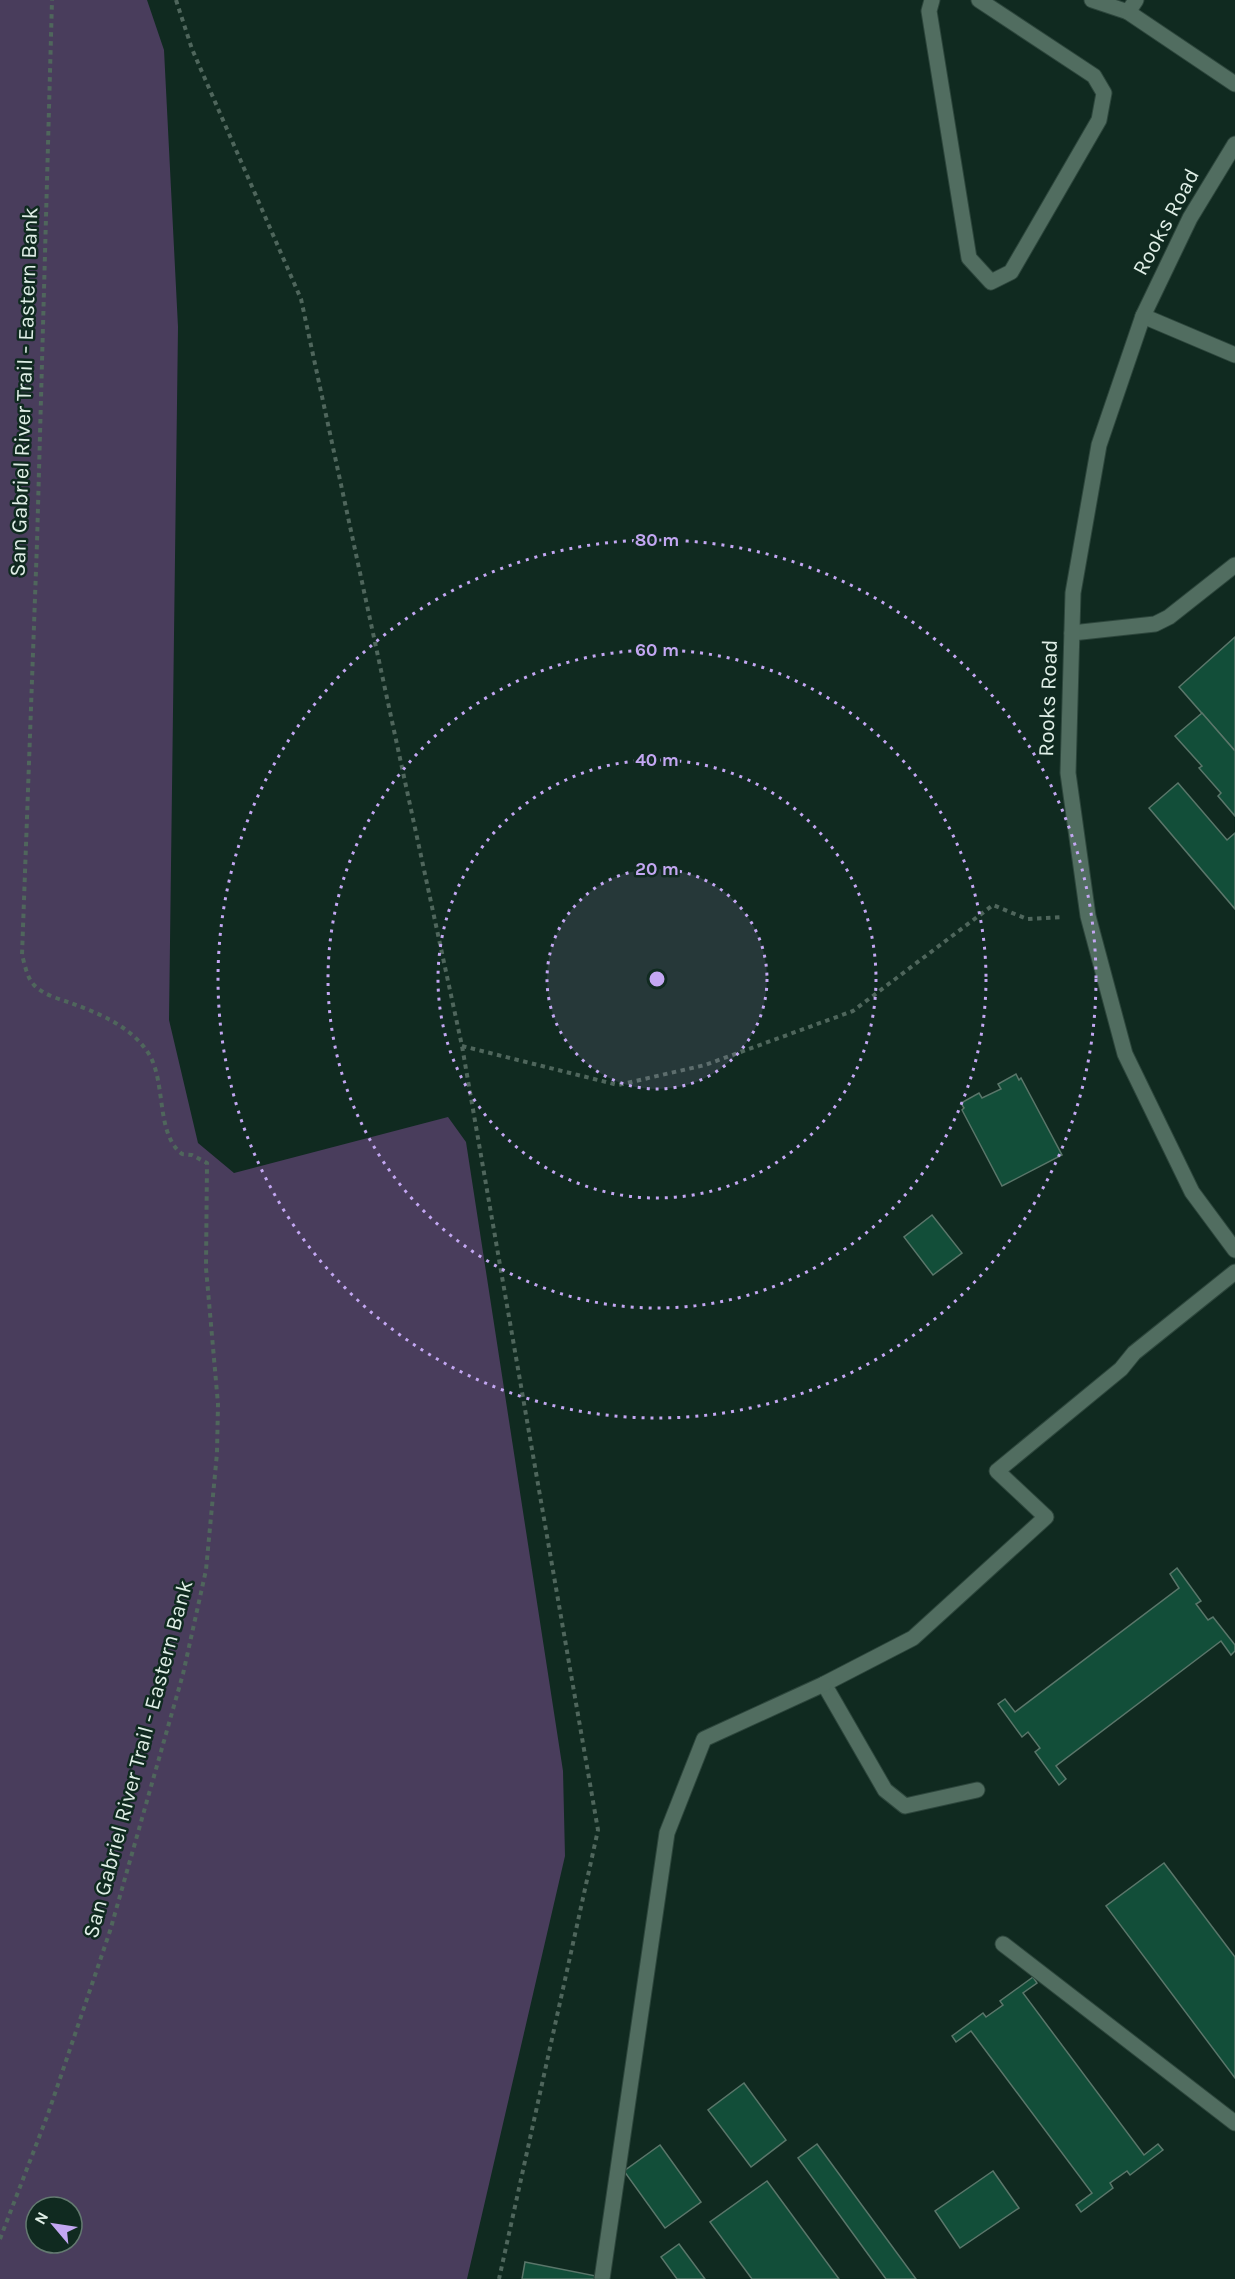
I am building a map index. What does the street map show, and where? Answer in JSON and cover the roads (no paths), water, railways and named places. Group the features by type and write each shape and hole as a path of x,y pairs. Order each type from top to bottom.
{"street":[{"path":"931,6 969,258 991,282 1011,272 1099,120 1104,93 1094,76 979,0"},
{"path":"1092,0 1132,6 1235,84"},
{"name":"Rooks Road","path":"1235,144 1190,218 1143,316 1099,445 1072,593 1068,773 1088,916 1125,1054 1192,1192 1235,1250"},
{"path":"1143,316 1235,355"},
{"path":"1072,633 1155,624 1169,617 1235,565"},
{"path":"602,2279 667,1833 704,1739 824,1684 913,1638 1046,1516 997,1471 1121,1369 1134,1353 1235,1272"},
{"path":"824,1684 885,1790 905,1806 977,1790"},
{"path":"1003,1944 1233,2119 1235,2123"}]}
